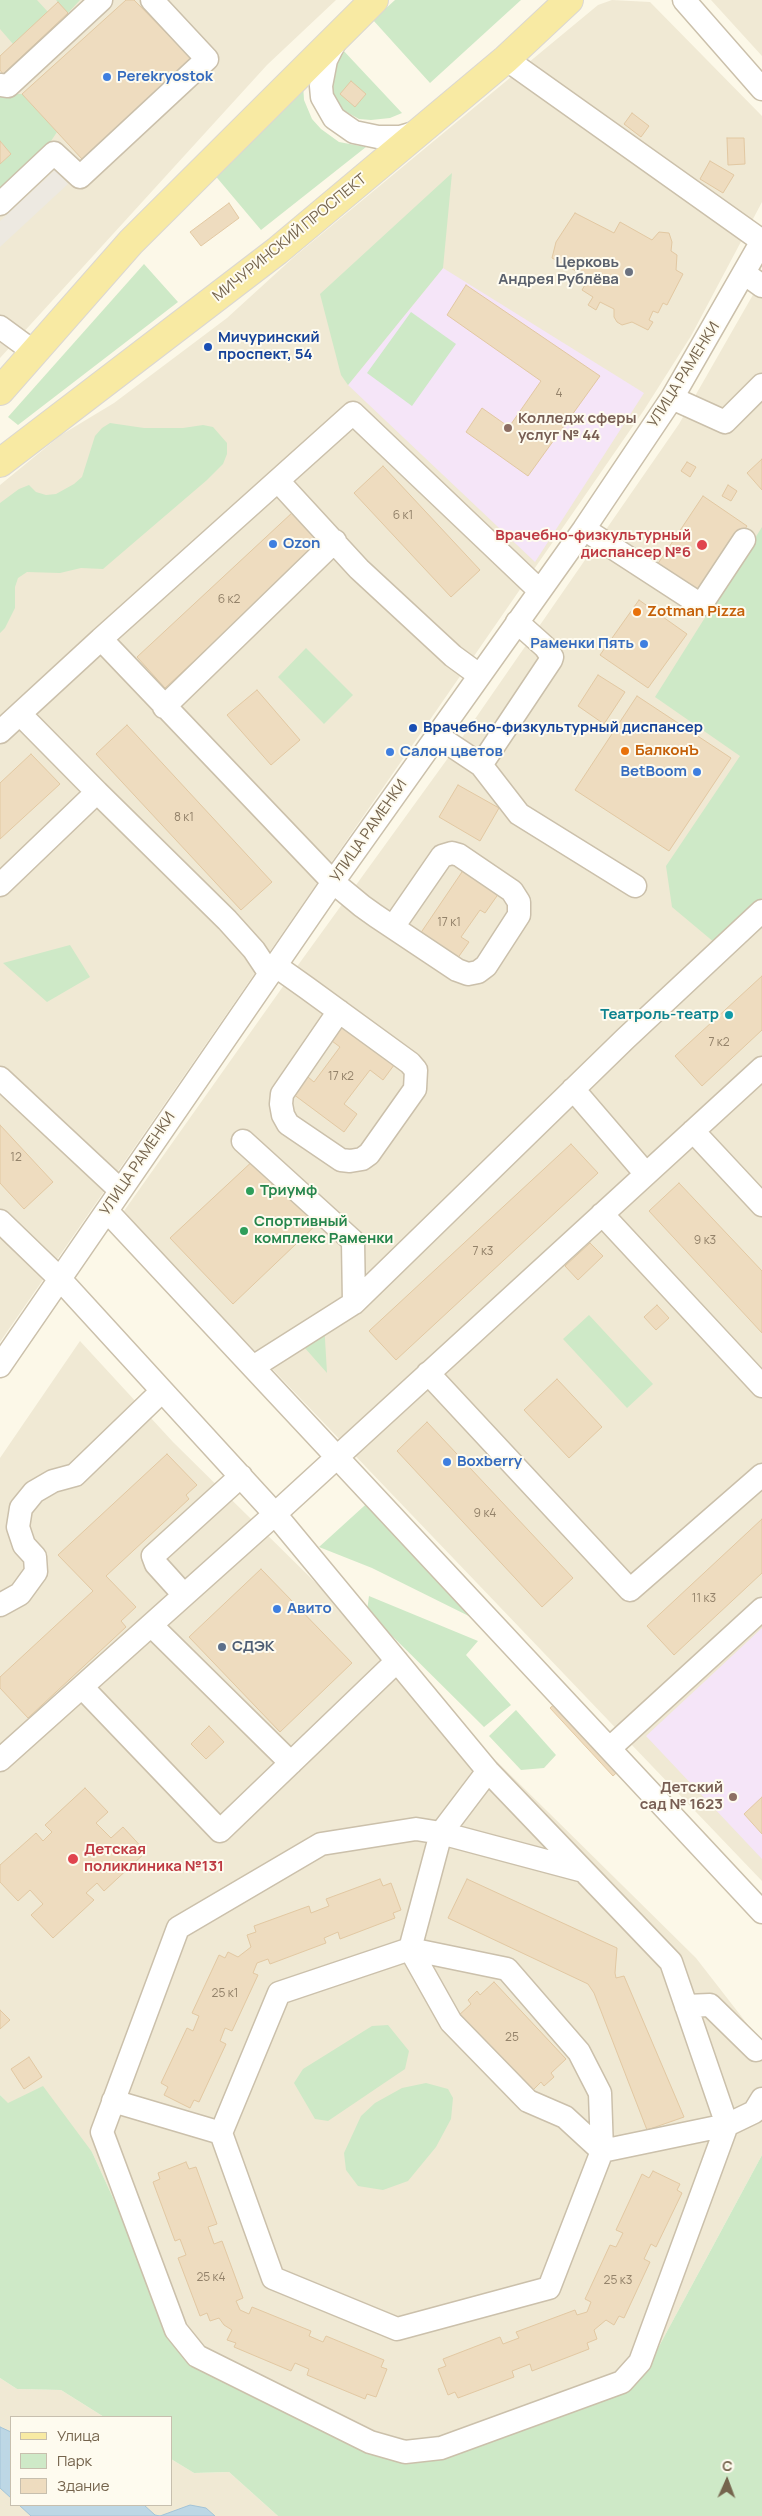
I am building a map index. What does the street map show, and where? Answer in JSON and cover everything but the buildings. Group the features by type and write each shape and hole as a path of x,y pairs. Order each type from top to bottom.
{"main road":[{"path":"0,391 131,242 337,39 374,0"},
{"name":"МИЧУРИНСКИЙ ПРОСПЕКТ","path":"0,463 277,251 506,59 569,0"}],"street":[{"path":"0,85 8,86 102,0"},
{"path":"0,204 54,154 80,177 207,59 152,0"},
{"path":"684,0 762,89"},
{"path":"337,39 326,60 321,86 322,97 334,118 354,132 378,137 400,137 422,130"},
{"path":"506,59 762,241"},
{"name":"УЛИЦА РАМЕНКИ","path":"0,1366 333,882 584,529 753,280 762,241"},
{"path":"0,327 34,352"},
{"path":"672,398 725,422 762,385"},
{"path":"0,732 353,413 540,591"},
{"path":"278,481 360,569 452,656 479,675"},
{"path":"584,529 701,605 744,540"},
{"path":"164,707 335,541"},
{"path":"482,765 552,660 545,647 517,622"},
{"path":"101,639 333,882 362,906 393,928 457,970 468,974 478,972 486,966 519,915 519,902 512,891 459,854 452,853 442,856 393,928"},
{"path":"20,714 228,920 273,970 339,1011 410,1063 416,1070 417,1080 414,1089 369,1154 362,1159 350,1161 341,1160 288,1124 283,1115 281,1104 282,1094 339,1011"},
{"path":"436,735 482,765 519,814 636,886"},
{"path":"0,885 97,792"},
{"path":"253,1367 354,1303 574,1089 762,911"},
{"path":"0,1760 275,1514 762,1068"},
{"path":"0,1078 120,1190"},
{"path":"574,1089 646,1174"},
{"path":"694,1131 762,1205"},
{"path":"243,1142 353,1241 354,1303"},
{"path":"107,1211 762,1912"},
{"path":"602,1214 762,1386"},
{"path":"0,1221 59,1278 241,1476 275,1514 488,1772 670,1962 727,2125 640,2362 622,2382 441,2448 405,2452 370,2442 197,2356 176,2330 102,2132 178,1928 321,1844 416,1830 441,1833 580,1870"},
{"path":"428,1373 630,1590 762,1475"},
{"path":"0,1605 20,1594 36,1572 35,1557 24,1546 18,1527 21,1508 34,1492 53,1481 75,1475 162,1391"},
{"path":"184,1595 156,1564 153,1556 241,1476"},
{"path":"610,1748 762,1609"},
{"path":"151,1625 291,1763"},
{"path":"82,1687 220,1831 397,1661"},
{"path":"488,1772 441,1833 410,1949 450,2022 528,2101 565,2117 602,2151"},
{"path":"410,1949 508,1969 579,2052 592,2077 600,2093 602,2151 549,2288 397,2328 273,2278 221,2132 279,1993 410,1949"},
{"path":"686,2006 710,2005 760,2053"},
{"path":"602,2151 727,2125 754,2112 762,2099"},
{"path":"113,2101 221,2132"}],"shaded area":[{"path":"0,0 336,0 267,65 0,358"},
{"path":"612,0 650,2 762,116 762,202 691,336 644,410 0,1342 0,485 61,435 114,403 227,318 295,256 598,5"},
{"path":"711,0 762,0 762,56"},
{"path":"55,170 68,184 0,247 0,221"},
{"name":"Колледж сферы услуг № 44","path":"443,268 644,393 535,562 348,385"},
{"path":"762,279 762,1881 146,1237 124,1211 448,758 679,424"},
{"path":"80,1341 173,1442 696,1958 762,2043 762,2155 643,2376 463,2451 403,2461 190,2366 92,2152 8,2104 0,2095 0,1458"},
{"name":"Детский сад № 1623","path":"762,1628 762,1859 646,1736"},
{"path":"0,2378 17,2389 61,2390 102,2416 10,2416 10,2506 172,2506 172,2460 194,2473 229,2472 278,2516 0,2516"}],"green space":[{"path":"0,0 37,0 48,12 13,44 0,29"},
{"path":"56,0 80,0 68,13"},
{"path":"395,0 521,0 430,83 373,20"},
{"path":"341,48 402,113 390,118 371,120 359,119 341,109 331,91 330,83"},
{"path":"303,84 304,100 312,119 321,129 339,142 366,147 261,230 213,173"},
{"path":"0,94 22,94 57,132 45,150 0,190 0,164 11,154 0,141"},
{"path":"452,173 443,268 348,385 341,375 320,294"},
{"path":"144,264 178,302 18,425 8,417"},
{"path":"411,312 456,344 412,406 367,373"},
{"path":"110,423 144,428 183,428 203,425 213,427 227,443 227,454 223,464 207,480 103,569 81,568 60,573 27,572 18,578 15,587 15,608 5,628 0,633 0,503 19,489 29,485 36,492 46,495 56,494 74,484 82,477 95,436"},
{"path":"762,527 762,898 715,943 672,907 666,866 740,756 655,697"},
{"path":"306,648 353,695 324,724 278,677"},
{"path":"70,945 90,977 47,1002 3,963"},
{"path":"589,1315 653,1384 627,1408 563,1339"},
{"path":"324,1322 327,1373 297,1339"},
{"path":"374,1497 501,1632 372,1568 319,1547"},
{"path":"369,1596 478,1641 466,1655 511,1705 484,1727 367,1611"},
{"path":"516,1710 556,1755 544,1768 521,1770 489,1736"},
{"path":"388,2025 409,2051 405,2069 328,2121 315,2119 294,2083 303,2069 372,2026"},
{"path":"426,2083 448,2089 453,2098 451,2119 436,2147 408,2181 383,2190 358,2186 346,2170 344,2153 361,2116 375,2103 402,2088"},
{"path":"43,2086 92,2152 190,2366 403,2461 463,2451 643,2376 762,2155 762,2516 278,2516 229,2472 194,2473 172,2460 172,2416 102,2416 61,2390 17,2389 0,2378 0,2095 8,2103"}],"water":[{"path":"0,2427 10,2432 10,2497 0,2488"},
{"path":"190,2505 206,2508 215,2516 160,2516"},
{"path":"20,2506 145,2506 155,2515 160,2516 31,2516"}],"place":[{"name":"Perekryostok","path":"107,77"},
{"name":"Церковь Андрея Рублёва","path":"629,272"},
{"name":"Мичуринский проспект, 54","path":"208,347"},
{"name":"Колледж сферы услуг № 44","path":"508,428"},
{"name":"Ozon","path":"273,544"},
{"name":"Врачебно-физкультурный диспансер №6","path":"702,545"},
{"name":"Zotman Pizza","path":"637,612"},
{"name":"Раменки Пять","path":"644,644"},
{"name":"Врачебно-физкультурный диспансер","path":"413,728"},
{"name":"БалконЪ","path":"625,751"},
{"name":"Салон цветов","path":"390,752"},
{"name":"BetBoom","path":"697,772"},
{"name":"Театроль-театр","path":"729,1015"},
{"name":"Триумф","path":"250,1191"},
{"name":"Спортивный комплекс Раменки","path":"244,1231"},
{"name":"Boxberry","path":"447,1462"},
{"name":"Авито","path":"277,1609"},
{"name":"СДЭК","path":"222,1647"},
{"name":"Детский сад № 1623","path":"733,1797"},
{"name":"Детская поликлиника №131","path":"73,1859"}]}
